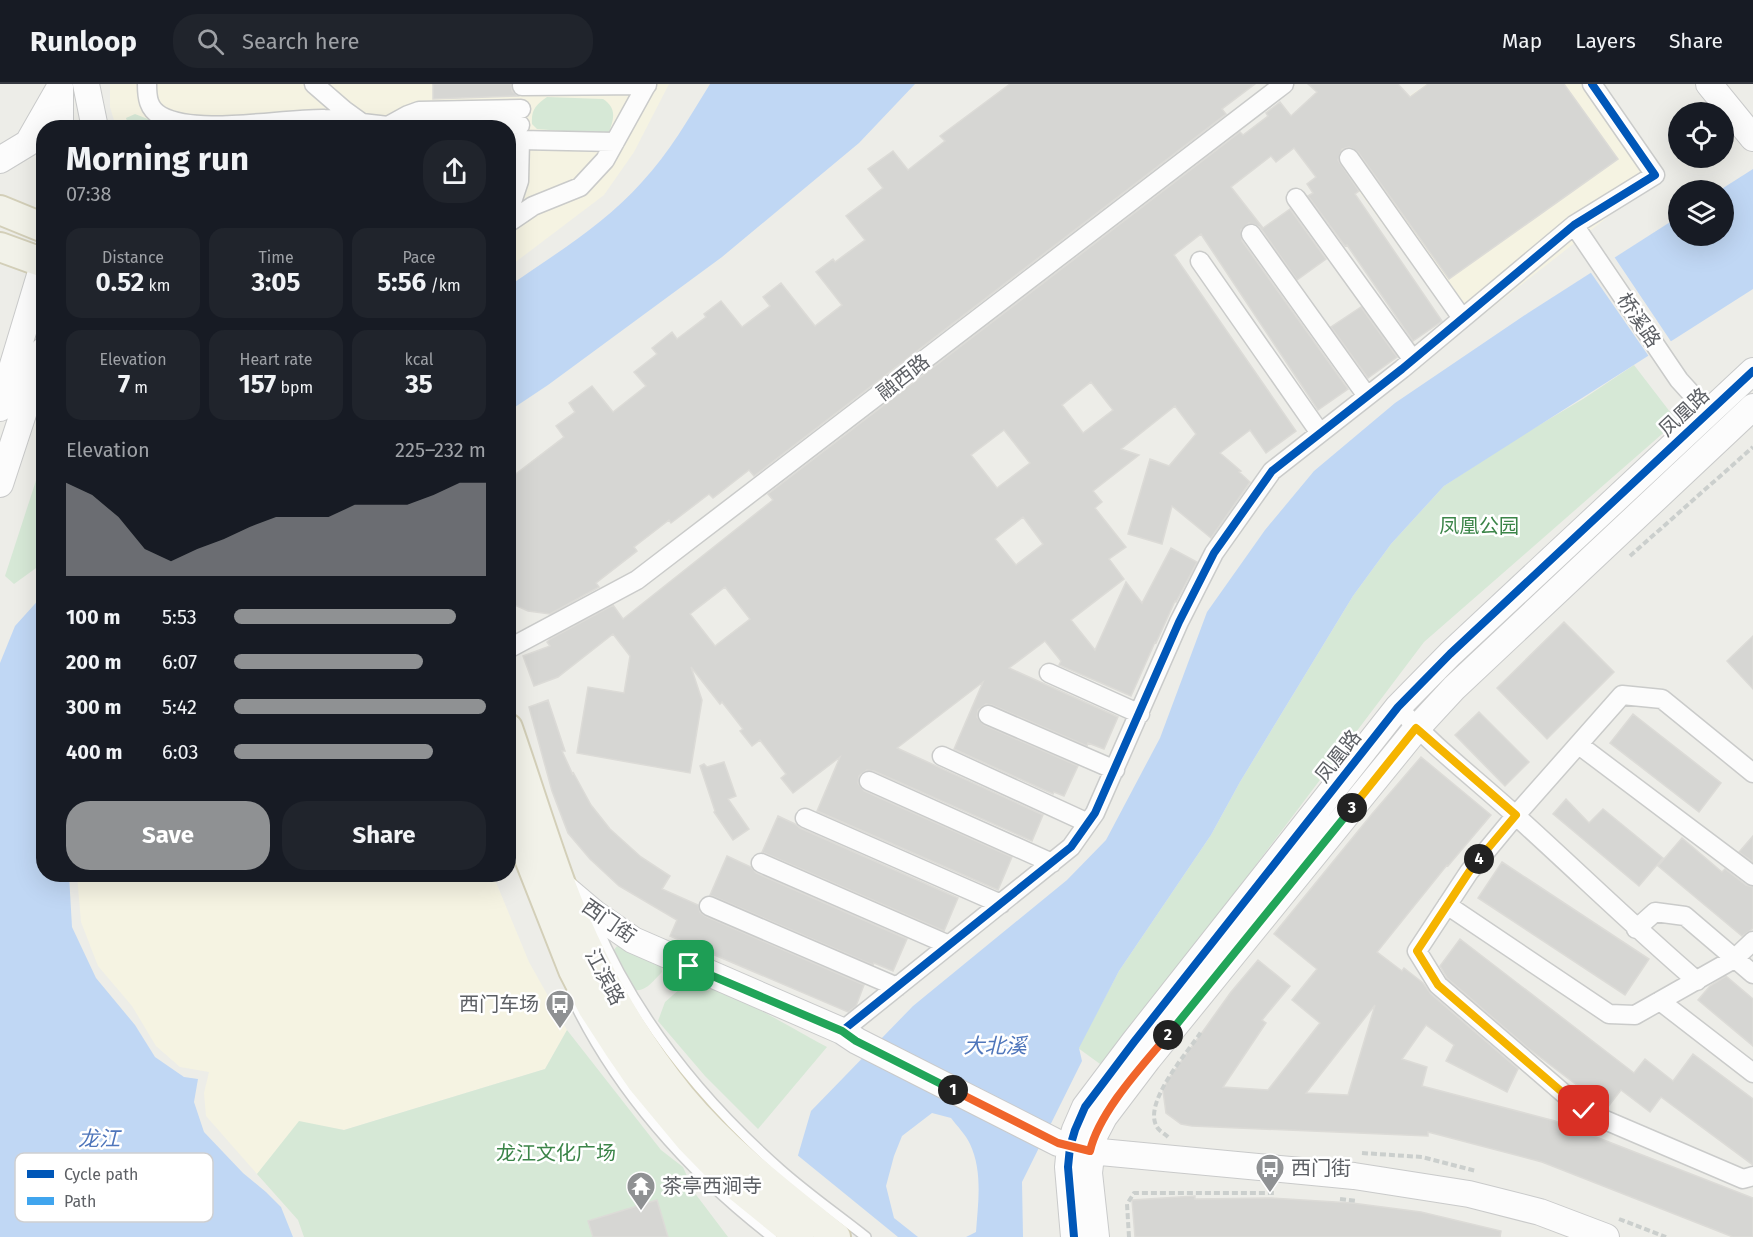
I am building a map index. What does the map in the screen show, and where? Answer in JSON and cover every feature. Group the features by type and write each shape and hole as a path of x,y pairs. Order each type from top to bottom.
{"main road":[{"path":"4,249 36,260"},
{"name":"江滨路","path":"516,752 561,885 594,960 609,987 661,1069 765,1195"},
{"name":"江滨路","path":"516,825 573,970 593,1009 641,1081 664,1111 730,1181 765,1195"},
{"path":"765,1195 799,1237"},
{"path":"765,1195 836,1237"}],"street":[{"path":"86,84 86,120"},
{"path":"86,84 93,120"},
{"path":"147,84 149,104 159,115 171,120"},
{"path":"314,84 358,120"},
{"path":"516,190 519,181 517,128 522,85 647,84 605,160 580,187 533,206 516,218"},
{"name":"融西路","path":"516,645 637,580 1284,84"},
{"path":"849,1036 897,987 1071,847 1095,813 1179,622 1214,553 1272,471 1577,229 1655,175 1592,84"},
{"path":"1709,84 1753,138"},
{"path":"60,86 60,120"},
{"path":"41,120 60,86"},
{"path":"306,120 335,120"},
{"path":"517,128 615,142"},
{"path":"0,160 28,143 36,129"},
{"path":"1349,158 1462,318"},
{"path":"1296,198 1413,360"},
{"name":"桥溪路","path":"1577,229 1679,380 1708,412"},
{"path":"1251,234 1367,396"},
{"path":"1200,261 1320,433"},
{"path":"1,405 36,287"},
{"path":"0,363 1,405"},
{"name":"凤凰路","path":"1074,1237 1068,1167 1075,1130 1085,1107 1398,707 1450,654 1753,370"},
{"path":"0,484 36,374"},
{"path":"11,449 36,407"},
{"name":"凤凰路","path":"1073,1147 1093,1138 1104,1117 1148,1059 1416,728 1454,688 1753,407"},
{"path":"1049,673 1140,714"},
{"path":"1753,772 1662,699 1622,694 1469,872 1417,951 1438,985 1584,1111 1743,1179 1753,1176"},
{"path":"1398,707 1416,728 1516,815 1636,928 1697,981"},
{"path":"988,714 1114,770"},
{"path":"1579,745 1753,876"},
{"path":"942,756 1088,823"},
{"path":"869,781 1052,863"},
{"path":"805,818 1001,904"},
{"path":"761,862 949,945"},
{"name":"西门街","path":"561,885 633,940 849,1036 1073,1147"},
{"path":"1447,905 1609,1014 1635,1015 1734,959 1753,941"},
{"path":"710,906 897,987"},
{"path":"1636,928 1655,912 1684,916 1753,974"},
{"path":"1660,1001 1753,1073"},
{"path":"1073,1147 1354,1176 1468,1194 1540,1212 1606,1237"},
{"name":"凤凰路","path":"1073,1147 1089,1173 1096,1237"}],"lane":[{"path":"590,909 606,949 635,1002 671,1054 722,1114 765,1195 772,1237"},
{"path":"565,985 580,1016 626,1090 677,1151 765,1195 866,1237"}],"path":[{"path":"1129,1237 1127,1204 1134,1193 1286,1193"},
{"path":"1333,1198 1368,1202"}],"shaded area":[{"path":"110,84 669,84 634,152 604,195 516,262 516,120 114,120 110,107"},
{"path":"1426,84 1596,84 1660,176 1461,332 1331,153"},
{"path":"78,882 496,882 529,962 567,1030 545,1069 344,1130 299,1122 257,1174 206,1116 204,1093 209,1072 180,1067 156,1046 132,1006 98,966 81,922"}],"green space":[{"path":"547,97 603,99 611,106 613,114 609,132 598,134 537,129 532,124 533,111"},
{"path":"135,114 150,120 127,120 126,118"},
{"name":"凤凰公园","path":"1634,365 1677,421 1424,642 1209,927 1107,1069 1078,1048 1119,971 1211,835 1240,782 1353,596 1391,544 1444,486"},
{"path":"36,481 36,568 14,584 5,576"},
{"path":"617,946 661,964 662,972 647,987 635,990 614,950"},
{"path":"689,981 701,983 737,998 827,1047 758,1129 705,1076 658,1021 665,1002"},
{"name":"龙江文化广场","path":"567,1030 661,1150 683,1167 694,1192 728,1237 304,1237 298,1220 257,1174 299,1121 344,1130 545,1069"}],"water":[{"path":"710,84 915,84 859,143 722,257 516,406 516,281 579,238 628,197 652,171"},
{"name":"大北溪","path":"1753,169 1753,289 1444,486 1391,544 1353,596 1240,782 1211,835 1119,971 1079,1048 1082,1061 1022,1182 1023,1237 966,1237 976,1232 979,1188 977,1165 970,1144 951,1118 932,1113 902,1136 886,1186 894,1218 918,1237 774,1237 811,1111 913,1006 1067,880 1106,840 1160,738 1207,612 1265,530 1314,471 1395,403 1528,313 1668,223 1668,246 1734,246 1734,181"},
{"name":"龙江","path":"36,603 36,882 69,882 72,927 96,978 135,1025 155,1057 184,1077 198,1079 194,1102 204,1132 243,1173 281,1207 293,1237 0,1237 0,663 15,626"}],"pier":[{"path":"1613,255 1672,343 1650,358 1589,270"},
{"path":"796,1154 898,1237 771,1237"}],"building":[{"path":"433,84 511,84 512,91 518,96 433,99"},
{"path":"1010,84 1255,84 1222,109 1226,114 754,476 749,470 713,498 709,494 671,523 669,520 634,547 637,551 596,583 599,587 550,614 528,611 516,606 516,474 564,437 556,426 575,412 569,403 592,386 613,412 646,386 634,372 657,354 652,348 672,332 677,339 706,317 704,314 721,301 742,327 770,306 763,297 781,283 815,326 842,305 816,272 833,259 835,262 865,240 846,216 883,188 868,169 893,151 908,170 945,141 940,136"},
{"path":"1308,84 1398,84 1410,97 1428,84 1564,84 1618,159 1449,279 1358,152 1349,147 1342,149 1338,160 1359,191 1355,194 1442,321 1413,341 1347,245 1345,246 1308,196 1313,193 1307,184 1316,177 1294,148 1276,162 1271,156 1231,187 1263,228 1290,209 1326,259 1297,280 1260,227 1249,223 1241,230 1242,241 1348,389 1318,410 1201,234 1174,255 1296,431 1266,453 1250,430 1220,453 1250,482 1211,538 1172,506 1162,544 1128,534 1150,459 1169,466 1196,434 1175,406 1121,449 1139,455 1093,491 1102,502 1095,508 1126,547 1109,559 1124,579 1071,620 1095,650 1126,582 1142,603 1171,548 1197,562 1175,601 1131,696 1059,665 1061,661 1045,641 1009,668 1118,717 1104,749 1088,743 1087,746 992,705 986,704 978,710 977,717 984,725 1078,766 1064,796 1054,792 1053,794 954,749 983,682 897,748 1043,815 1032,841 874,771 867,770 859,776 858,783 864,791 1012,857 998,890 817,811 840,757 793,793 781,778 786,774 760,740 752,746 740,731 743,729 691,667 702,700 690,773 577,753 588,687 624,693 630,656 613,634 558,677 534,686 523,656 550,646 547,642 550,639 613,605 623,619 773,500 768,494 1240,132 1243,135 1268,116 1266,113 1280,102 1291,116 1317,92","holes":["1091,382 1113,410 1083,433 1062,405","1004,430 1030,463 997,488 971,455","1023,517 1043,544 1016,565 995,539","725,587 750,619 715,646 690,614"]},
{"path":"1361,307 1397,357 1368,378 1331,327"},
{"path":"1564,622 1614,672 1547,739 1497,688"},
{"path":"1753,636 1753,689 1727,661"},
{"path":"548,700 565,751 562,751 591,805 610,829 641,857 670,876 662,889 698,905 700,912 705,916 864,985 856,1006 848,1012 670,936 677,920 619,886 590,859 568,833 552,791 529,707"},
{"path":"1479,712 1529,762 1505,786 1455,735"},
{"path":"1633,714 1721,783 1699,812 1610,743"},
{"path":"1421,757 1491,815 1447,865 1377,952 1402,971 1404,968 1423,983 1431,994 1518,1069 1507,1092 1446,1061 1454,1045 1426,1025 1402,1059 1427,1067 1422,1086 1555,1121 1753,1198 1753,1237 1733,1237 1542,1162 1428,1132 1428,1136 1192,1126 1181,1124 1166,1113 1163,1091 1168,1080 1231,992 1258,960 1290,986 1262,1020 1266,1023 1223,1087 1268,1090 1320,1023 1292,1000 1317,969 1274,934","holes":["1375,1005 1348,1095 1306,1093"]},
{"path":"724,762 736,796 728,799 749,829 733,840 714,812 700,766 704,764 707,767"},
{"path":"1566,799 1589,823 1603,809 1663,858 1639,886 1553,814"},
{"path":"778,816 958,898 944,931 762,852"},
{"path":"1753,836 1753,862 1739,852"},
{"path":"1682,838 1722,872 1725,869 1746,885 1753,887 1753,928 1751,930 1742,936 1658,866"},
{"path":"727,856 751,867 756,873 907,939 893,971 874,963 873,965 710,895"},
{"path":"1502,862 1649,959 1625,995 1478,898"},
{"path":"1460,939 1634,1073 1645,1059 1673,1081 1693,1054 1753,1099 1753,1165 1661,1097 1650,1112 1621,1090 1607,1108 1528,1048 1447,978 1440,966"},
{"path":"1726,976 1753,999 1753,1046 1698,1000 1710,986"},
{"path":"1195,1196 1195,1199 1271,1198 1352,1203 1421,1212 1501,1231 1500,1237 1135,1237 1132,1200"},
{"name":"茶亭西涧寺","path":"657,1200 668,1237 593,1237 588,1221"}],"cycle path":[{"path":"842,1031 1071,847 1095,813 1179,622 1214,553 1272,471 1402,369 1574,225 1655,175 1592,84"},
{"path":"1074,1237 1068,1167 1075,1130 1085,1107 1134,1042 1398,707 1450,654 1753,371"}],"place":[{"name":"西门车场","path":"560,1030"},
{"name":"西门街","path":"1270,1194"},
{"name":"茶亭西涧寺","path":"641,1212"}],"route":[{"path":"689,966 842,1031 856,1041 1058,1143 1090,1151 1093,1138 1104,1117 1148,1059 1416,728 1516,815 1469,872 1417,951 1438,985 1584,1111"}]}
